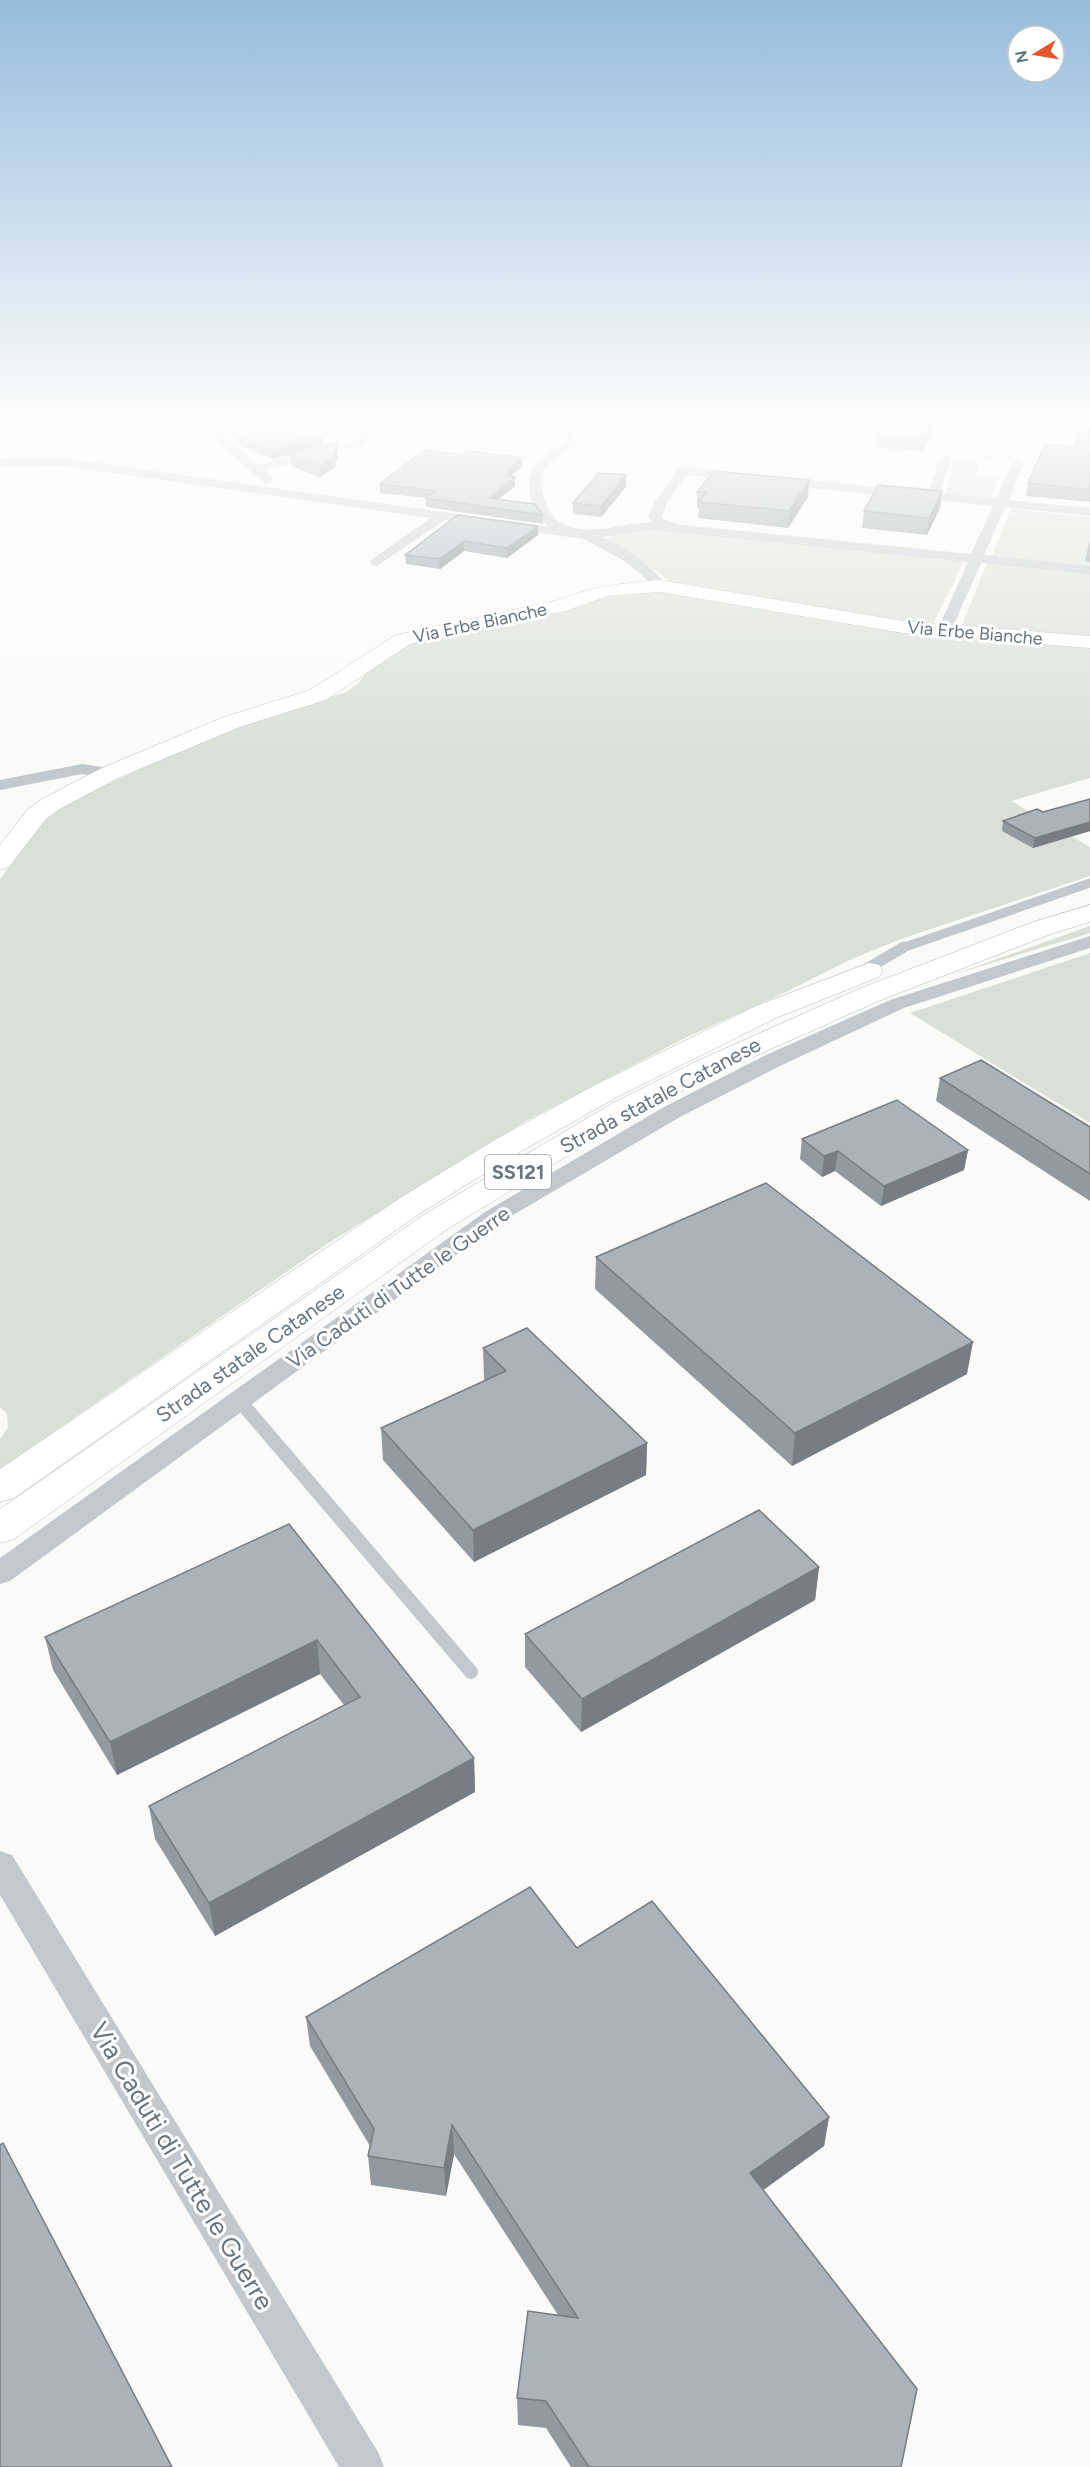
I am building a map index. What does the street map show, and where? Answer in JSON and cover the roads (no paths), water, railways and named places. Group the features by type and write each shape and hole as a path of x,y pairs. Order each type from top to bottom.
{"main road":[{"name":"Via Erbe Bianche","path":"0,862 37,814 51,804 110,773 232,722 318,695 403,639 565,605 590,594 608,590 660,586 870,622 1090,642"},
{"name":"Strada statale Catanese","path":"0,1488 411,1205 509,1145 606,1090 766,1012 854,976 1089,916"},
{"name":"Strada statale Catanese","path":"0,1529 437,1221 624,1108 769,1038 871,994 1042,928 1089,916"}],"street":[{"path":"377,562 412,537"},
{"path":"592,537 653,575 660,586"},
{"path":"769,537 1090,570"},
{"path":"944,630 985,537"},
{"path":"0,785 82,769 110,773"},
{"name":"Via Caduti di Tutte le Guerre","path":"0,1573 493,1217 672,1112 774,1060 1089,916"},
{"name":"Via Caduti di Tutte le Guerre","path":"0,1865 363,2467"}],"lane":[{"path":"854,976 909,944 1090,883"},
{"path":"239,1400 471,1672"}]}
